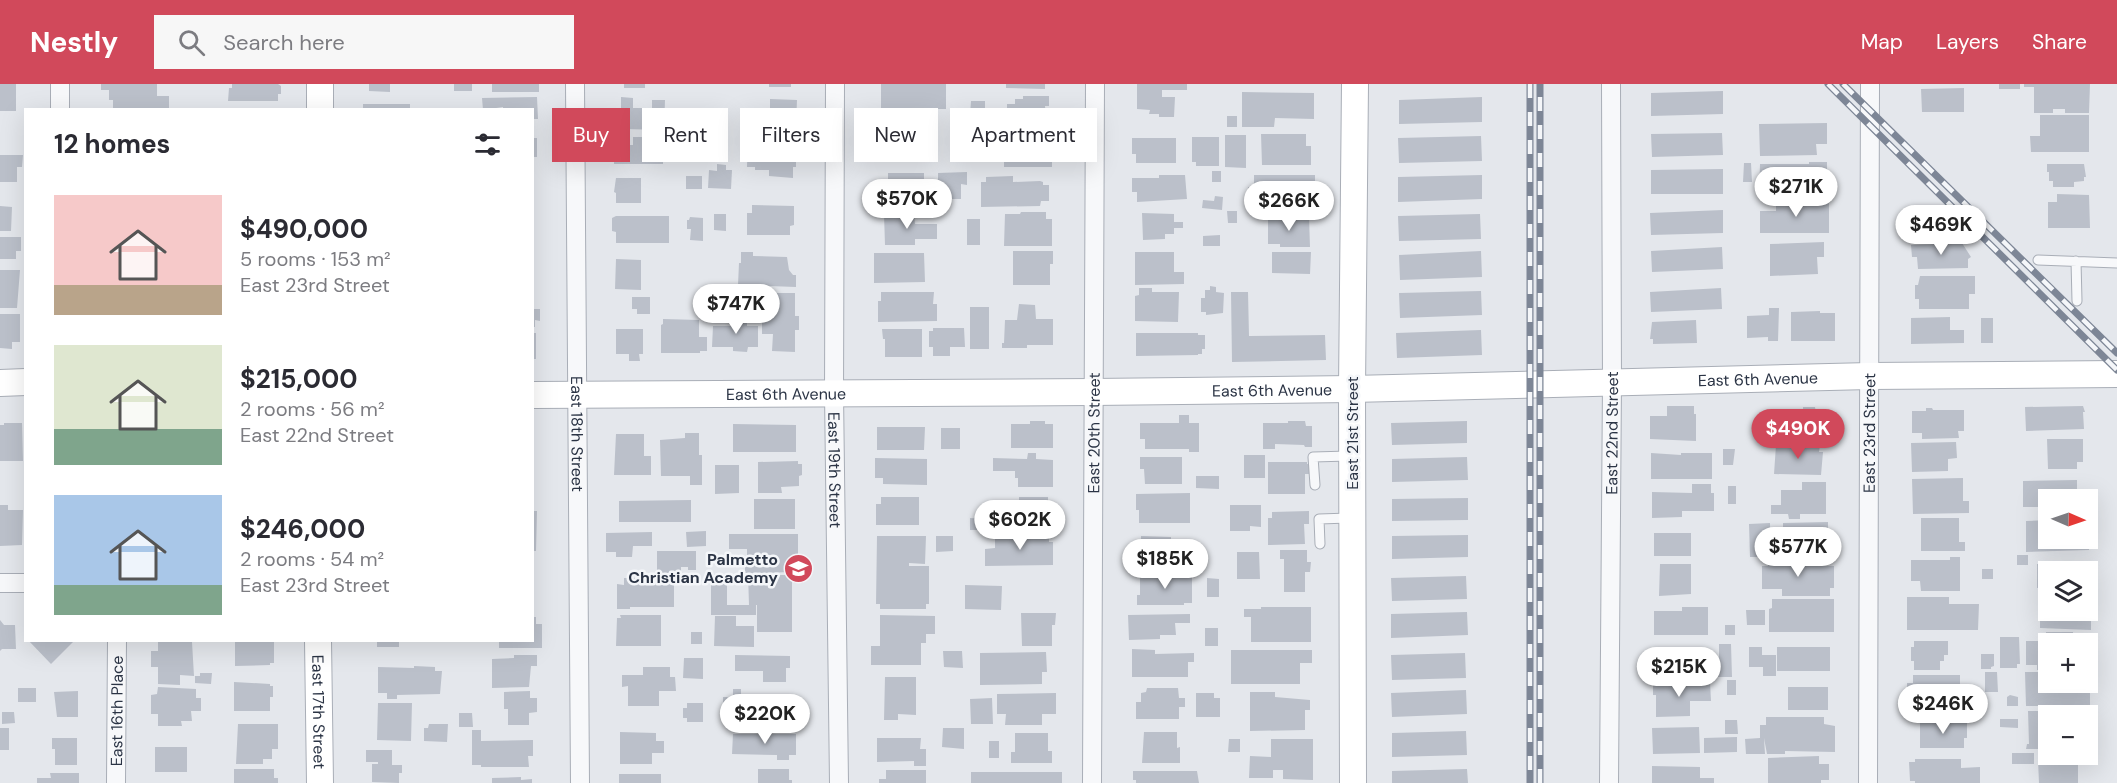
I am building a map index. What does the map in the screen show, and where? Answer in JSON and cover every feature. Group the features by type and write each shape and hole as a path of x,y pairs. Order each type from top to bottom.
{"street":[{"path":"60,84 60,108"},
{"path":"320,84 320,108"},
{"name":"East 18th Street","path":"575,84 580,783"},
{"name":"East 19th Street","path":"835,84 834,393 839,783"},
{"name":"East 20th Street","path":"1092,783 1095,84"},
{"name":"East 21st Street","path":"1353,783 1352,389 1355,84"},
{"name":"East 22nd Street","path":"1609,783 1612,382 1611,84"},
{"name":"East 23rd Street","path":"1868,783 1870,84"},
{"name":"East 6th Avenue","path":"534,395 1352,389 1870,376 2117,374"},
{"path":"0,383 24,382"},
{"path":"0,584 24,583"},
{"name":"East 16th Place","path":"116,783 117,642"},
{"name":"East 17th Street","path":"318,642 320,783"}],"lane":[{"path":"2038,260 2117,263"},
{"path":"2076,261 2077,301"},
{"path":"1315,485 1313,457 1352,456"},
{"path":"1320,544 1319,519 1352,518"}],"building":[{"path":"0,84 16,84 16,111 0,111"},
{"path":"101,84 157,84 157,96 169,96 169,108 113,108 113,100 109,100 109,90 101,90"},
{"path":"232,84 278,84 281,86 281,94 278,94 278,101 228,101 229,88 232,88"},
{"path":"369,84 390,84 390,92 369,91"},
{"path":"454,84 472,84 472,91 454,91"},
{"path":"492,84 539,84 539,92 492,92"},
{"path":"624,84 645,84 645,88 624,88"},
{"path":"769,84 791,84 791,87 769,87"},
{"path":"881,84 946,84 946,109 881,108"},
{"path":"1006,84 1045,84 1045,89 1006,88"},
{"path":"1137,84 1187,84 1187,90 1162,90 1162,97 1175,97 1174,117 1159,117 1159,114 1149,114 1150,110 1137,109"},
{"path":"1999,84 2020,84 2020,89 1999,89"},
{"path":"2024,84 2090,84 2089,113 2065,113 2065,109 2053,109 2053,113 2034,113 2034,87 2024,87"},
{"path":"1964,88 1964,112 1922,112 1921,89"},
{"path":"1723,91 1723,114 1651,116 1651,93"},
{"path":"1242,92 1314,93 1314,119 1275,118 1274,127 1242,127"},
{"path":"1023,96 1049,96 1049,106 1045,106 1045,108 1007,108 1007,104 1015,104 1015,99 1023,99"},
{"path":"537,97 538,119 534,119 534,108 483,108 482,98"},
{"path":"621,97 633,98 633,108 642,108 642,129 630,129 630,108 621,108"},
{"path":"1482,97 1482,122 1399,124 1399,100"},
{"path":"770,99 797,100 797,108 770,108"},
{"path":"652,100 665,100 665,108 652,108"},
{"path":"971,101 985,101 985,108 970,108"},
{"path":"363,104 410,104 410,108 363,108"},
{"path":"2040,115 2089,115 2089,152 2031,152 2030,136 2040,136"},
{"path":"1227,116 1237,116 1237,127 1227,127"},
{"path":"1827,123 1827,144 1816,144 1817,155 1760,156 1759,124"},
{"path":"1722,133 1723,155 1652,157 1651,134"},
{"path":"1261,134 1306,134 1306,146 1311,146 1311,165 1262,165"},
{"path":"1225,135 1246,135 1246,168 1225,167"},
{"path":"1481,136 1482,161 1399,163 1398,138"},
{"path":"633,137 642,137 642,162 663,162 663,164 614,164 614,162 630,162 630,145 633,145"},
{"path":"1192,137 1219,137 1219,166 1196,166 1196,162 1192,162"},
{"path":"534,138 537,138 537,157 534,157"},
{"path":"1132,138 1176,138 1176,163 1136,163 1136,154 1132,154"},
{"path":"0,155 23,155 22,167 17,167 17,182 0,182"},
{"path":"747,162 796,162 796,167 793,167 793,178 769,176 769,170 755,170 755,167 747,167"},
{"path":"1004,162 1052,162 1052,167 1004,167"},
{"path":"1809,162 1827,162 1827,184 1817,184 1817,194 1759,196 1760,164 1809,164"},
{"path":"1744,163 1751,163 1752,182 1743,182"},
{"path":"717,164 726,165 726,170 732,170 731,189 708,188 709,170 717,171"},
{"path":"2047,164 2084,164 2086,177 2084,181 2074,182 2074,187 2053,187 2053,181 2049,181"},
{"path":"1723,169 1723,194 1651,194 1651,170"},
{"path":"1212,171 1221,171 1221,182 1212,182"},
{"path":"967,172 967,185 961,184 961,199 943,199 943,196 938,196 938,173"},
{"path":"888,173 924,173 924,186 936,186 936,200 888,200"},
{"path":"1159,175 1185,175 1187,199 1137,202 1137,192 1132,192 1132,178 1159,178"},
{"path":"1254,175 1315,175 1315,202 1248,202 1248,187 1254,187"},
{"path":"1482,175 1482,199 1398,202 1398,177"},
{"path":"686,176 702,176 702,189 686,189"},
{"path":"1013,176 1013,182 1040,181 1043,185 1049,185 1049,201 1041,201 1040,206 981,207 981,182 986,182 986,177"},
{"path":"616,178 641,178 641,203 616,203 614,192"},
{"path":"2057,194 2089,195 2090,228 2048,228 2048,202 2057,202"},
{"path":"1215,196 1223,197 1222,210 1202,208 1203,200 1214,201"},
{"path":"1776,202 1829,202 1829,233 1760,233 1760,211 1776,211"},
{"path":"752,205 794,206 794,225 790,226 790,235 747,235 747,213 752,213"},
{"path":"0,206 12,207 11,231 0,231"},
{"path":"1723,210 1723,233 1651,235 1650,213"},
{"path":"1227,211 1237,211 1237,223 1228,223"},
{"path":"1021,212 1046,212 1046,219 1052,219 1052,246 1004,246 1005,214 1020,214"},
{"path":"1142,213 1174,214 1174,222 1183,222 1183,228 1174,228 1174,234 1165,234 1165,239 1143,240"},
{"path":"714,214 726,214 726,231 714,230"},
{"path":"884,214 914,214 915,224 937,224 937,239 915,239 915,245 885,245"},
{"path":"1480,214 1481,239 1399,241 1398,216"},
{"path":"616,216 669,216 669,243 616,243 616,232 612,231 612,218"},
{"path":"690,217 703,218 703,241 690,240 691,229 687,229 687,220"},
{"path":"1268,217 1309,217 1310,247 1280,247 1280,244 1268,244"},
{"path":"967,219 980,219 980,245 967,245"},
{"path":"1220,235 1220,246 1203,246 1203,236"},
{"path":"0,237 21,237 21,251 16,251 16,259 0,259"},
{"path":"1824,242 1824,257 1817,257 1818,274 1770,276 1770,244"},
{"path":"1962,243 1971,257 1968,259 1968,268 1918,269 1917,257 1912,257 1911,245"},
{"path":"1722,247 1723,269 1652,272 1651,251"},
{"path":"1013,251 1053,251 1053,264 1050,264 1050,285 1013,285"},
{"path":"1481,251 1482,277 1400,280 1399,255"},
{"path":"741,252 753,252 753,256 787,257 789,270 796,275 796,287 738,285"},
{"path":"1135,252 1174,252 1174,272 1184,272 1184,284 1135,285"},
{"path":"1272,252 1311,252 1310,274 1272,273"},
{"path":"874,253 924,253 925,282 874,283"},
{"path":"616,259 641,260 641,290 615,289"},
{"path":"0,270 20,270 17,308 0,308"},
{"path":"1920,276 1975,276 1975,294 1969,294 1969,309 1919,309 1919,299 1915,299 1915,285 1918,285"},
{"path":"1210,286 1216,287 1216,292 1224,293 1223,313 1206,315 1206,312 1201,312 1201,298 1205,298 1205,290 1210,290"},
{"path":"1139,288 1152,288 1152,292 1179,292 1178,322 1135,321 1135,296 1139,295"},
{"path":"1721,288 1722,309 1651,312 1650,292"},
{"path":"1481,291 1482,315 1400,318 1399,293"},
{"path":"881,292 934,292 933,304 937,304 937,321 878,322 878,301 881,301"},
{"path":"1231,292 1248,292 1249,336 1325,335 1326,360 1232,362"},
{"path":"772,293 795,293 795,316 799,316 799,330 795,330 795,352 772,351 773,334 762,334 762,315 771,315"},
{"path":"632,297 650,297 650,314 637,314 637,309 632,309"},
{"path":"1019,304 1035,305 1036,319 1053,319 1053,345 1002,348 1005,320 1017,320"},
{"path":"970,307 989,307 989,349 970,349"},
{"path":"1769,308 1779,308 1778,341 1768,341 1768,337 1747,338 1747,316 1769,315"},
{"path":"534,309 540,309 540,321 535,320 535,327"},
{"path":"1820,311 1820,313 1835,313 1835,341 1791,341 1791,312"},
{"path":"0,314 20,314 20,342 12,342 12,349 0,348"},
{"path":"731,317 747,317 747,326 758,326 758,347 748,347 747,352 733,351 733,347 712,347 713,326 731,326"},
{"path":"1950,317 1950,330 1964,330 1964,343 1911,344 1911,318"},
{"path":"1981,318 1993,318 1993,343 1981,343"},
{"path":"663,319 699,320 699,337 707,337 707,351 661,353"},
{"path":"1696,320 1697,343 1653,344 1653,339 1650,339 1652,322"},
{"path":"933,328 964,328 965,347 950,347 950,356 933,356 933,347 929,347 929,331 933,331"},
{"path":"616,329 643,329 643,354 639,354 640,361 629,361 629,354 616,354"},
{"path":"882,329 922,329 922,357 885,357 885,339 883,339"},
{"path":"1481,330 1482,355 1397,358 1396,333"},
{"path":"534,333 536,333 536,359 534,359"},
{"path":"1136,333 1198,333 1198,335 1205,335 1205,349 1202,349 1202,354 1198,355 1136,356"},
{"path":"1667,406 1694,406 1696,441 1650,439 1650,416 1667,416"},
{"path":"2083,406 2084,429 2026,431 2025,407"},
{"path":"1803,407 1815,407 1817,419 1826,419 1826,435 1786,435 1786,431 1779,431 1779,415 1786,415 1786,411 1803,411"},
{"path":"1926,408 1964,410 1964,431 1958,431 1959,438 1922,439 1922,433 1912,433 1912,411 1926,411"},
{"path":"1179,415 1189,415 1189,423 1199,423 1199,452 1189,452 1189,449 1145,449 1145,439 1140,439 1140,423 1179,423"},
{"path":"1030,421 1045,421 1045,424 1053,424 1053,448 1011,448 1011,424 1030,424"},
{"path":"1288,421 1305,421 1306,426 1312,426 1312,447 1275,444 1275,449 1263,449 1263,423 1288,423"},
{"path":"1467,421 1467,443 1392,445 1391,423"},
{"path":"22,423 23,461 0,461 0,425"},
{"path":"733,424 796,425 796,452 733,452"},
{"path":"877,427 925,427 924,450 877,450"},
{"path":"941,428 960,428 960,449 941,449"},
{"path":"685,433 699,433 702,485 690,485 690,476 661,476 660,440 685,438"},
{"path":"616,434 644,434 644,456 651,456 651,475 614,475"},
{"path":"2047,439 2083,439 2083,462 2077,462 2077,469 2048,469"},
{"path":"1956,442 1957,458 1948,459 1948,471 1912,472 1911,443"},
{"path":"1776,445 1820,445 1819,452 1823,452 1821,475 1774,474"},
{"path":"1723,449 1735,449 1733,465 1723,465"},
{"path":"1028,453 1036,453 1036,459 1053,460 1053,487 1018,487 1015,471 993,471 993,458 1027,459"},
{"path":"1651,453 1681,455 1681,453 1712,453 1712,479 1651,479"},
{"path":"1244,455 1265,455 1265,478 1244,478"},
{"path":"1140,457 1182,457 1182,484 1145,484 1144,469 1140,469"},
{"path":"1467,457 1468,480 1392,482 1392,459"},
{"path":"875,458 927,459 927,485 883,484 883,478 875,478"},
{"path":"798,461 798,464 802,464 799,486 781,487 782,493 758,493 758,462"},
{"path":"1268,462 1307,462 1311,464 1311,474 1305,474 1305,494 1268,494"},
{"path":"715,465 739,465 739,493 715,494"},
{"path":"1196,476 1219,476 1219,489 1196,488"},
{"path":"1963,478 1963,501 1969,501 1969,513 1913,514 1912,479"},
{"path":"2077,480 2077,489 2038,489 2038,507 2023,507 2023,481"},
{"path":"1802,482 1826,482 1826,514 1800,514 1800,519 1789,519 1788,514 1771,514 1771,505 1781,505 1781,490 1802,490"},
{"path":"1692,484 1711,484 1711,493 1714,493 1714,511 1682,511 1682,517 1652,518 1652,492 1692,493"},
{"path":"1728,486 1736,486 1736,504 1728,504"},
{"path":"1190,493 1190,523 1139,523 1136,494"},
{"path":"881,497 919,497 919,525 876,525 876,504 881,504"},
{"path":"1019,497 1048,497 1048,503 1053,503 1051,526 1025,526 1025,516 1011,516 1011,502 1019,502"},
{"path":"1468,498 1468,520 1392,521 1392,499"},
{"path":"754,499 795,499 795,529 754,529"},
{"path":"691,500 691,522 619,522 619,501"},
{"path":"0,505 8,505 8,510 23,510 22,545 0,546"},
{"path":"1230,505 1261,505 1261,527 1250,526 1250,531 1230,531"},
{"path":"534,511 537,511 536,551 534,551"},
{"path":"1309,511 1309,524 1304,524 1305,544 1268,545 1268,518 1272,518 1272,512"},
{"path":"970,518 985,519 985,522 988,522 988,530 970,530"},
{"path":"1921,518 1959,518 1959,542 1965,542 1965,551 1921,551"},
{"path":"2038,520 2038,549 2089,550 2026,552 2026,521"},
{"path":"1828,522 1828,531 1836,533 1837,545 1832,545 1832,554 1783,555 1783,547 1779,547 1779,531 1783,531 1783,523"},
{"path":"1770,523 1771,557 1750,557 1749,524"},
{"path":"706,531 706,546 687,547 686,532"},
{"path":"652,532 652,546 633,546 632,557 616,557 616,552 606,552 606,533"},
{"path":"1654,533 1691,533 1691,556 1654,556"},
{"path":"729,534 798,534 798,567 789,567 789,572 765,573 765,575 792,575 792,632 757,632 757,605 756,615 711,615 711,574 727,574 727,605 749,605 748,573 745,573 747,549 729,549"},
{"path":"1049,535 1049,542 1053,542 1053,565 985,566 985,549 995,548 995,536"},
{"path":"1468,535 1468,557 1392,559 1392,536"},
{"path":"877,536 926,536 925,564 909,563 909,566 929,566 929,604 926,604 926,609 880,609 880,604 876,604"},
{"path":"936,536 953,536 953,551 936,552"},
{"path":"1141,536 1171,537 1171,541 1180,542 1180,556 1165,555 1165,566 1137,566 1137,542 1141,542"},
{"path":"1280,550 1307,550 1307,562 1311,562 1310,572 1305,572 1305,592 1284,592 1284,559 1280,559"},
{"path":"657,551 696,551 696,570 681,567 681,573 657,573"},
{"path":"1237,552 1259,552 1260,579 1237,579"},
{"path":"2017,555 2028,555 2028,565 2017,565"},
{"path":"1950,557 1960,557 1960,591 1921,591 1920,581 1911,581 1911,560 1950,560"},
{"path":"1768,560 1812,560 1812,566 1834,566 1834,588 1830,588 1830,596 1782,596 1782,589 1762,589 1762,566 1768,566"},
{"path":"1660,564 1691,564 1691,594 1659,596"},
{"path":"2037,564 2038,564 2037,588"},
{"path":"1982,569 1993,569 1993,579 1982,579"},
{"path":"1140,574 1192,574 1192,603 1137,605 1137,595 1140,595"},
{"path":"1466,576 1467,599 1392,601 1391,578"},
{"path":"624,578 674,578 674,607 617,609 617,584 624,585"},
{"path":"1207,578 1219,579 1219,597 1207,597"},
{"path":"965,585 1002,586 1001,610 965,609"},
{"path":"1907,597 1949,597 1949,604 1979,604 1978,630 1907,630"},
{"path":"1772,599 1834,599 1834,632 1769,632 1769,609 1772,608"},
{"path":"1261,607 1311,607 1311,642 1251,642 1251,617 1244,617 1244,609 1261,609"},
{"path":"1682,607 1708,607 1708,635 1654,635 1654,611 1682,611"},
{"path":"1746,610 1765,610 1765,625 1747,625"},
{"path":"1467,612 1468,635 1391,638 1391,614"},
{"path":"1021,613 1056,613 1055,625 1052,625 1052,646 1022,646"},
{"path":"1190,614 1190,623 1175,623 1176,635 1160,635 1160,639 1129,640 1128,615"},
{"path":"620,615 661,615 661,646 616,646 617,618 621,618"},
{"path":"880,615 935,616 935,634 926,634 926,643 921,643 921,665 871,665 871,646 880,646"},
{"path":"715,616 736,616 736,626 754,626 754,647 714,646"},
{"path":"534,617 536,617 536,624 542,624 542,648 499,648 499,642 534,642"},
{"path":"0,620 4,625 15,625 16,649 0,651"},
{"path":"2040,621 2091,621 2091,630 2040,628"},
{"path":"1725,625 1735,625 1735,635 1725,635"},
{"path":"1205,628 1218,628 1218,646 1205,646"},
{"path":"691,632 702,632 702,644 691,644"},
{"path":"2046,632 2073,632 2073,633"},
{"path":"2000,637 2019,637 2020,664 2017,664 2017,668 2000,668"},
{"path":"1914,641 1948,641 1948,655 1944,655 1944,661 1940,661 1940,670 1914,670 1914,661 1911,661 1911,647 1914,647"},
{"path":"2026,641 2038,641 2038,670 2037,665 2026,665"},
{"path":"30,642 73,642 51,664"},
{"path":"158,642 192,642 194,676 180,675 180,685 158,684 158,667 151,667 151,651 158,651"},
{"path":"235,642 274,642 274,663 235,666"},
{"path":"377,642 399,642 399,647 377,647"},
{"path":"1719,644 1731,644 1732,677 1714,677 1714,658 1719,658"},
{"path":"1749,647 1762,647 1762,655 1776,655 1776,676 1763,676 1763,667 1749,667"},
{"path":"1777,647 1830,647 1830,671 1777,671"},
{"path":"1132,649 1155,650 1155,654 1194,653 1194,662 1188,662 1188,677 1132,677"},
{"path":"1700,649 1700,677 1684,677 1684,675 1649,677 1649,650"},
{"path":"1231,650 1312,650 1312,663 1300,663 1300,684 1231,684"},
{"path":"943,651 962,651 963,668 944,667"},
{"path":"1046,652 1047,672 1042,672 1042,684 980,685 980,653"},
{"path":"1465,653 1466,678 1392,680 1391,655"},
{"path":"1981,654 1994,654 1994,666 1991,669 1981,669"},
{"path":"514,655 537,655 537,666 531,666 529,687 492,688 492,659 514,658"},
{"path":"735,655 790,656 790,668 786,668 786,682 763,682 763,671 735,671"},
{"path":"684,658 703,658 703,679 683,678"},
{"path":"414,666 435,667 435,671 442,671 440,694 397,695 397,699 387,699 387,693 378,693 378,667 414,668"},
{"path":"643,667 670,667 670,677 675,677 676,691 659,691 659,706 628,706 628,686 622,687 622,675 643,675"},
{"path":"1985,672 1997,672 1998,692 1985,692"},
{"path":"2025,672 2038,672 2038,693 2090,693 2090,705 2026,706"},
{"path":"200,673 212,673 211,684 195,683 195,676 200,676"},
{"path":"1913,675 1960,675 1960,710 1943,710 1944,708 1907,710 1907,683 1913,683"},
{"path":"885,677 916,677 916,715 898,714 898,720 884,720"},
{"path":"1727,680 1736,680 1736,695 1727,695"},
{"path":"234,682 273,686 270,711 234,711"},
{"path":"1710,682 1711,701 1690,701 1690,716 1656,717 1656,695 1653,695 1653,684"},
{"path":"158,687 196,689 196,698 201,698 201,711 191,711 192,721 181,721 182,726 158,726 158,714 151,714 151,695 157,694"},
{"path":"1788,687 1828,687 1828,710 1788,710"},
{"path":"18,688 36,688 36,702 18,702"},
{"path":"1147,688 1178,688 1179,698 1185,698 1185,707 1179,707 1179,719 1136,719 1136,702 1141,702 1141,693 1146,692"},
{"path":"733,689 741,689 741,708 723,709 723,697 733,697"},
{"path":"1466,690 1467,714 1392,717 1391,693"},
{"path":"78,691 78,717 57,717 54,692"},
{"path":"530,691 530,698 537,698 537,712 529,713 529,725 508,725 508,709 504,709 504,692"},
{"path":"1250,692 1275,692 1275,697 1310,700 1310,710 1305,710 1305,730 1250,731"},
{"path":"1056,693 1056,714 1042,714 1042,725 1005,725 1006,714 997,714 997,694"},
{"path":"1196,693 1214,693 1214,698 1220,698 1220,717 1196,717"},
{"path":"759,695 791,695 791,707 785,707 785,722 764,722 763,709 759,709"},
{"path":"2010,695 2018,697 2018,706 2007,706 2007,697"},
{"path":"992,698 993,724 971,724 970,699"},
{"path":"378,703 412,703 411,741 377,740"},
{"path":"687,703 703,703 703,722 687,722 687,718 683,718 683,708 687,708"},
{"path":"2028,711 2038,711 2038,749 2026,749 2029,744"},
{"path":"2,712 14,712 15,723 2,724"},
{"path":"459,713 472,713 473,727 459,727"},
{"path":"1766,717 1824,717 1824,724 1835,726 1835,752 1785,751 1785,754 1767,754 1764,738 1765,754 1746,754 1745,739 1760,738 1760,725 1766,725"},
{"path":"2000,719 2018,719 2018,728 2000,727"},
{"path":"1725,720 1737,720 1738,734 1725,734"},
{"path":"1920,723 1967,723 1964,748 1920,748"},
{"path":"238,724 278,724 278,749 272,749 272,759 263,759 263,764 236,764"},
{"path":"429,724 448,724 447,742 424,741 424,728 428,728"},
{"path":"1699,727 1700,753 1653,754 1652,728"},
{"path":"0,728 9,728 9,750 0,750"},
{"path":"943,728 964,728 964,749 942,747"},
{"path":"472,730 481,730 481,741 533,740 533,756 528,756 529,767 472,765"},
{"path":"1466,731 1467,755 1392,757 1392,733"},
{"path":"620,732 656,733 656,741 664,741 664,753 652,753 652,764 620,764"},
{"path":"1144,732 1177,732 1180,763 1142,763"},
{"path":"1015,733 1048,733 1048,751 1052,751 1052,763 1011,763 1011,752 1015,752"},
{"path":"733,734 796,734 796,755 789,755 789,760 777,760 777,755 732,754"},
{"path":"1737,737 1737,752 1704,753 1704,738"},
{"path":"52,738 77,738 77,765 55,765"},
{"path":"877,738 921,738 920,749 926,749 926,766 914,766 914,761 877,762"},
{"path":"1229,739 1240,739 1240,752 1228,752"},
{"path":"1271,739 1313,739 1313,780 1283,779 1283,770 1273,770 1273,778 1249,778 1250,756 1271,757"},
{"path":"989,741 999,741 999,758 989,758"},
{"path":"155,747 187,747 187,772 155,772"},
{"path":"366,750 392,750 392,765 402,765 399,783 372,782 372,764 378,764 378,762 366,762"},
{"path":"2012,753 2034,753 2034,764 2012,764"},
{"path":"1819,756 1819,764 1829,764 1829,780 1821,780 1821,783 1768,783 1768,758"},
{"path":"1915,759 1961,759 1961,768 1980,767 1980,783 1915,783 1915,781 1910,781 1909,762 1915,762"},
{"path":"2038,765 2078,765 2078,783 2039,783"},
{"path":"1652,766 1700,767 1700,778 1714,778 1714,783 1652,783"},
{"path":"234,769 274,769 274,778 278,778 278,783 234,783"},
{"path":"758,769 789,769 789,780 792,780 792,783 758,783"},
{"path":"1467,769 1468,783 1392,783 1392,771"},
{"path":"886,770 926,770 926,783 879,783 879,779 886,779"},
{"path":"1133,771 1197,771 1199,783 1136,783 1136,780 1133,780"},
{"path":"971,772 1062,772 1062,783 971,783"},
{"path":"50,773 79,773 79,783 37,783 37,778 51,778"},
{"path":"619,774 661,774 661,783 619,783"},
{"path":"521,777 521,780 532,779 532,783 492,783 492,778"}],"railway":[{"path":"1530,84 1530,783"},
{"path":"1540,84 1540,783"},
{"path":"1828,84 2117,370"},
{"path":"1843,84 2117,353"}],"place":[{"name":"Palmetto Christian Academy","path":"799,568"}]}
